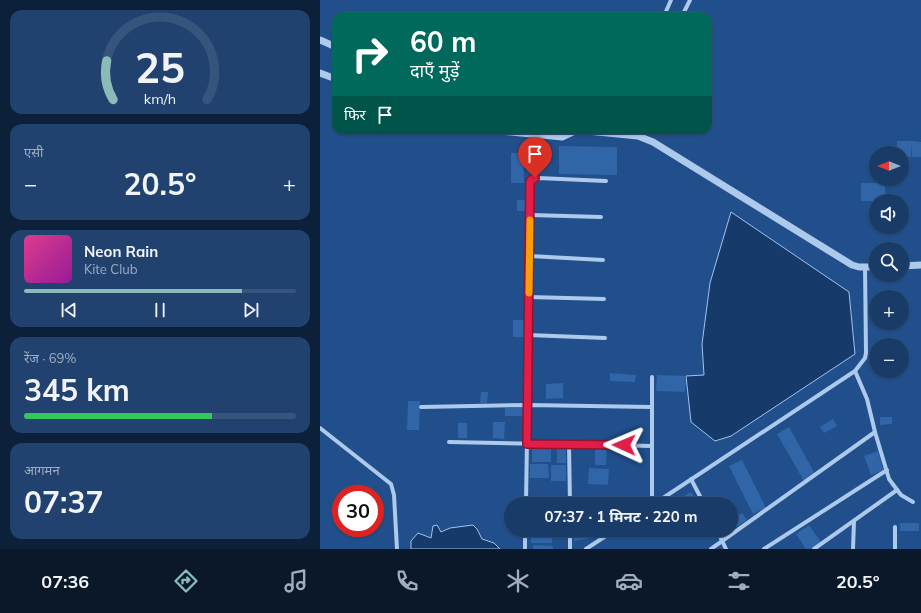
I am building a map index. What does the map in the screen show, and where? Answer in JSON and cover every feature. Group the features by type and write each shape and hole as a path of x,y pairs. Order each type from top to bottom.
{"street":[{"path":"666,12 672,0"},
{"path":"684,12 690,0"},
{"path":"320,40 332,45"},
{"path":"320,73 332,78"},
{"path":"526,497 530,182 533,179 535,134 562,137 568,134"},
{"path":"640,134 852,265 869,267"},
{"path":"533,179 606,181"},
{"path":"530,215 602,217"},
{"path":"530,256 603,260"},
{"path":"909,266 921,265"},
{"path":"664,497 855,371 865,358 866,353 865,267"},
{"path":"529,297 604,299"},
{"path":"528,335 605,338"},
{"path":"855,371 867,398 875,432 890,478 897,490 905,499 913,502"},
{"path":"652,377 651,407 653,497"},
{"path":"421,407 528,405 651,407"},
{"path":"320,428 391,484 394,495 397,549"},
{"path":"711,549 875,432"},
{"path":"449,442 652,446"},
{"path":"569,444 570,497"},
{"path":"764,549 887,470"},
{"path":"691,479 700,497"},
{"path":"814,549 897,490"},
{"path":"853,549 854,521"},
{"path":"895,527 895,549"},
{"path":"525,537 525,549"},
{"path":"570,537 570,549"},
{"path":"586,549 604,537"},
{"path":"720,537 726,549"}],"water":[{"path":"731,212 849,292 855,354 731,436 715,441 691,422 686,376 704,375 702,344 710,283"},
{"path":"437,525 441,532 450,528 473,525 477,529 482,539 494,543 500,549 411,549 411,541 418,533 431,538 433,526"}],"building":[{"path":"897,141 912,141 911,157 909,157 909,146 897,146"},
{"path":"912,141 921,142 921,157 912,157"},
{"path":"559,146 617,147 617,175 559,174"},
{"path":"511,153 523,153 524,183 511,183"},
{"path":"861,183 869,183 869,186 885,186 885,194 869,194 869,201 861,201"},
{"path":"517,200 526,200 525,211 517,211"},
{"path":"513,320 524,320 524,337 513,337"},
{"path":"610,373 636,375 635,382 610,381"},
{"path":"657,375 686,376 685,392 656,391"},
{"path":"563,383 563,398 546,399 546,384"},
{"path":"481,392 488,392 487,403 480,403"},
{"path":"408,401 420,401 419,430 407,430"},
{"path":"505,408 524,408 524,416 505,416"},
{"path":"880,417 892,417 892,424 880,425"},
{"path":"833,419 837,426 824,433 820,427"},
{"path":"493,422 505,422 504,439 493,438"},
{"path":"458,423 467,423 467,438 458,438"},
{"path":"789,427 815,474 804,481 777,434"},
{"path":"551,445 551,462 532,462 532,446"},
{"path":"557,446 566,446 566,463 557,463"},
{"path":"595,446 607,446 606,465 595,465"},
{"path":"878,451 883,470 871,475 864,456"},
{"path":"742,460 766,508 753,514 729,466"},
{"path":"530,464 548,464 549,478 530,478"},
{"path":"551,465 566,465 566,481 551,481"},
{"path":"589,468 609,469 608,485 588,484"},
{"path":"691,492 694,497 682,497"},
{"path":"742,513 747,520 738,526 738,516"},
{"path":"900,523 919,523 919,531 900,531"},
{"path":"809,525 821,542 810,549 806,549 796,534"},
{"path":"531,537 552,537 552,543 531,543"},
{"path":"574,537 590,537 590,538 574,541"},
{"path":"533,545 553,546 553,549 533,549"}],"slow traffic":[{"path":"529,293 530,220"}],"route":[{"path":"535,178 530,182 527,444 624,445"}]}
